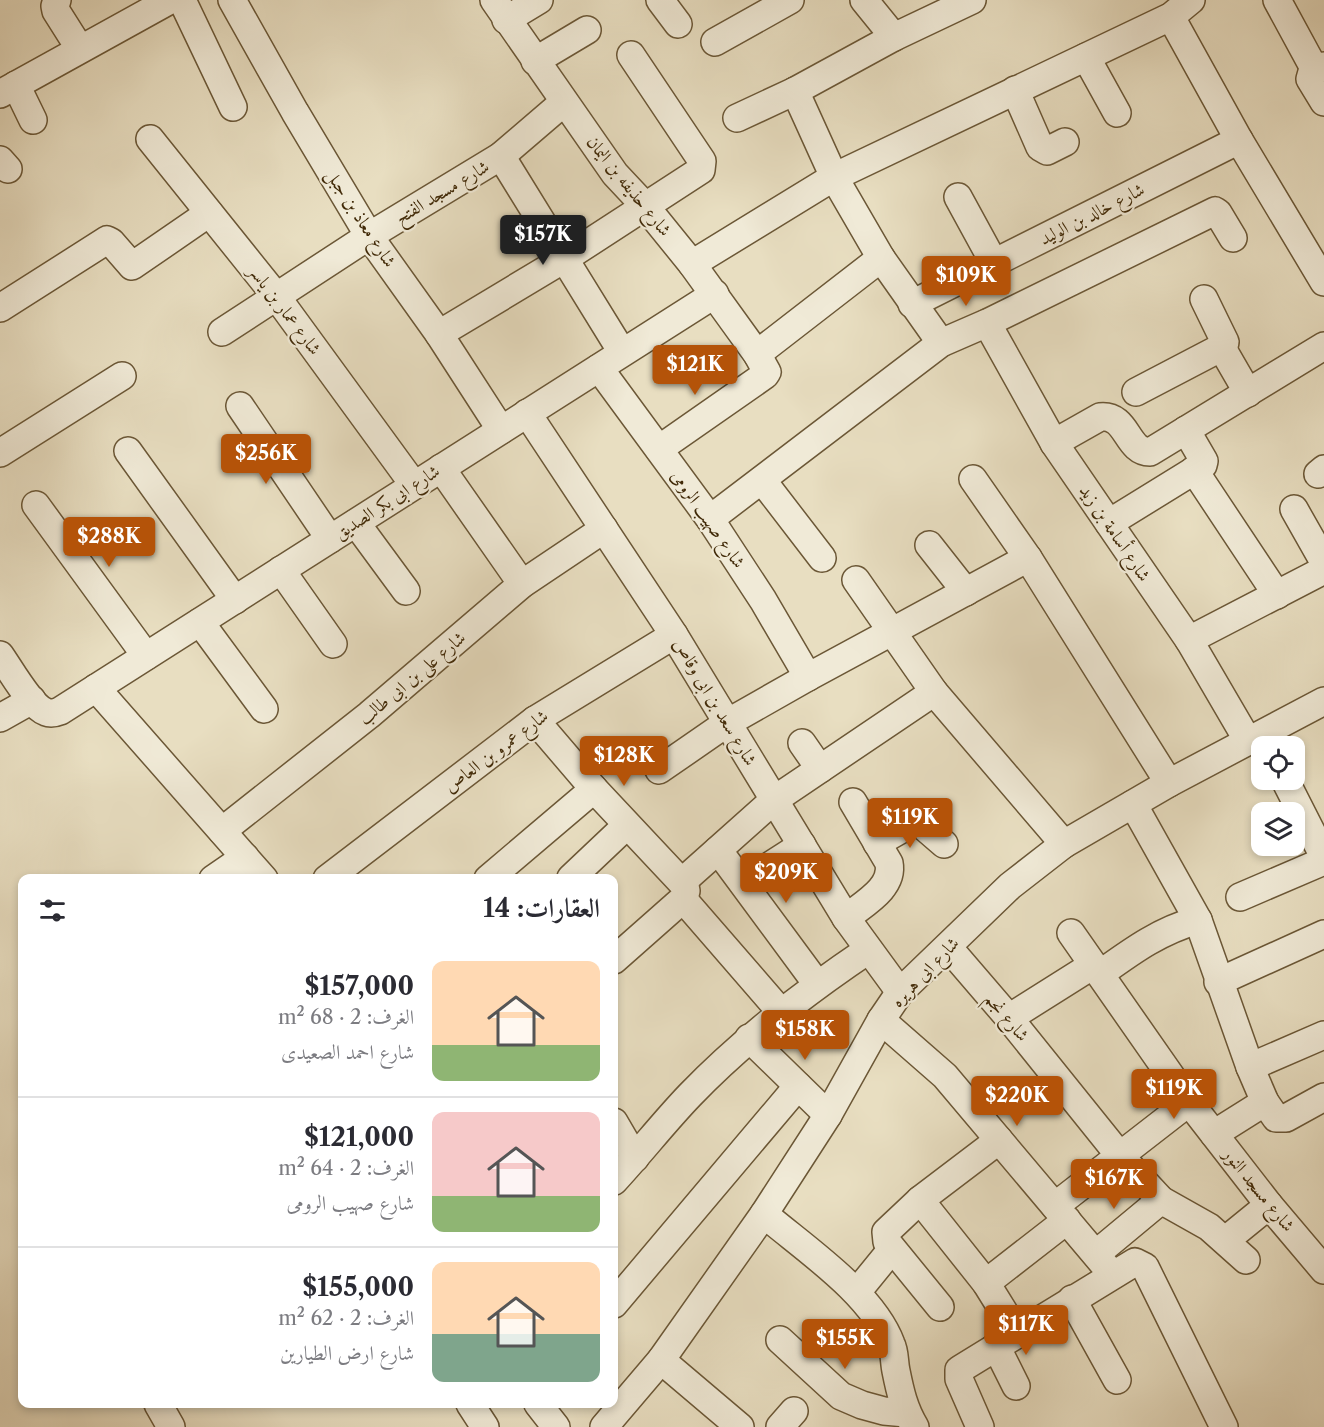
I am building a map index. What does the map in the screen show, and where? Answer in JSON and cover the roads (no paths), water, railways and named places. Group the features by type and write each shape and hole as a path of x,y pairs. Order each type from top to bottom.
{"street":[{"path":"57,0 56,12 80,49"},
{"path":"33,120 8,89 170,0"},
{"path":"182,0 233,107"},
{"name":"شارع معاذ بن جبل","path":"232,0 369,236 439,334 501,430"},
{"path":"500,10 539,0"},
{"path":"660,0 678,24"},
{"path":"715,42 790,0"},
{"path":"864,0 894,37"},
{"path":"737,118 795,91 894,37 972,0"},
{"path":"1277,0 1316,71 1324,102"},
{"path":"692,264 834,177 1086,57 1182,8"},
{"path":"1182,8 1172,19 1239,140 1324,282"},
{"name":"شارع حذيفه بن اليمان","path":"500,10 615,174 645,206 692,264 761,362"},
{"path":"535,62 587,30"},
{"path":"439,334 564,259 701,170 702,161 631,55"},
{"path":"1086,57 1117,113"},
{"path":"1016,90 1040,147 1047,151 1065,142"},
{"path":"795,91 834,177 881,258 941,343"},
{"name":"شارع مسجد الفتح","path":"222,332 369,236 501,156 564,102"},
{"name":"شارع عمار بن ياسر","path":"150,139 276,297 414,485"},
{"name":"شارع خالد بن الوليد","path":"912,304 1239,140"},
{"path":"501,156 622,352"},
{"path":"958,196 994,263"},
{"path":"710,519 941,343 987,323 1215,211 1233,238"},
{"path":"0,308 106,240 111,242 130,266 209,213"},
{"path":"659,449 767,374 761,362 881,258"},
{"name":"شارع ابى بكر الصديق","path":"32,700 44,712 60,711 715,294"},
{"path":"1136,392 1222,348 1225,342 1204,299"},
{"name":"شارع أسامة بن زيد","path":"987,323 1054,443 1257,736"},
{"path":"1054,443 1105,416 1116,419 1138,448 1150,452 1324,346"},
{"path":"1222,348 1248,393"},
{"name":"شارع صهيب الرومى","path":"599,368 710,519 763,600 808,677"},
{"path":"0,453 122,376"},
{"path":"240,406 330,539"},
{"name":"شارع سعد بن ابى وقاص","path":"527,413 674,635 846,918 900,992"},
{"path":"1109,523 1204,462 1186,430"},
{"path":"128,451 235,600"},
{"path":"441,468 522,584"},
{"path":"1194,470 1277,595"},
{"path":"973,479 1028,558 1169,783"},
{"path":"762,480 822,558"},
{"path":"36,505 146,656"},
{"path":"1294,509 1324,562"},
{"path":"356,523 406,591"},
{"name":"شارع على بن ابى طالب","path":"222,831 369,715 522,584 604,529"},
{"path":"929,545 966,592"},
{"path":"658,770 728,723 808,677 1028,558"},
{"path":"281,570 333,644"},
{"path":"1189,640 1324,570"},
{"path":"856,580 934,692 1064,844"},
{"path":"200,622 264,709"},
{"name":"شارع عمرو بن العاص","path":"334,874 535,720 674,635"},
{"path":"0,655 32,700 0,718"},
{"path":"96,688 260,874"},
{"path":"618,956 683,891 718,850 774,800 934,692"},
{"name":"شارع ابى هريره","path":"1267,736 1324,701"},
{"path":"535,720 683,891 781,1012"},
{"path":"802,743 820,769"},
{"name":"شارع ابى هريره","path":"617,1423 764,1214 828,1115 881,1020 900,992 1010,886 1064,844 1169,783 1251,744"},
{"path":"494,874 594,789"},
{"path":"1240,897 1324,859 1290,790"},
{"path":"846,918 885,885 891,871 889,863 853,802"},
{"path":"1133,804 1198,920 1218,982 1265,1102 1276,1118 1286,1118 1324,1097"},
{"path":"877,843 914,822 922,825 944,844"},
{"path":"575,874 627,825"},
{"path":"743,883 802,845"},
{"path":"718,850 817,984"},
{"path":"220,874 245,857"},
{"path":"1009,1018 1175,926 1198,920"},
{"name":"شارع مسجد النور","path":"1071,933 1189,1102 1269,1205 1324,1270"},
{"path":"1218,982 1324,934"},
{"name":"شارع نجم","path":"948,947 1009,1018 1120,1156 1161,1200 1209,1227 1246,1260"},
{"path":"618,1177 690,1095 749,1038 817,984 868,950"},
{"path":"881,1020 945,1076 1061,1213 1113,1264 1138,1262 1145,1267 1224,1427"},
{"path":"1250,1067 1324,1035"},
{"path":"749,1038 828,1115"},
{"path":"618,1299 798,1086"},
{"path":"986,1283 1120,1156 1189,1102"},
{"path":"1214,1134 1265,1102"},
{"path":"618,1129 635,1158"},
{"path":"940,1307 892,1249 885,1239 886,1232 920,1200 999,1140"},
{"path":"920,1200 986,1283 1006,1340 1016,1386"},
{"path":"980,1427 958,1374 962,1368 1072,1299 1113,1264 1161,1200"},
{"path":"1226,1240 1269,1205"},
{"path":"764,1214 858,1292 873,1310 892,1346 895,1368 910,1420"},
{"path":"858,1292 892,1249"},
{"path":"1072,1299 1118,1380"},
{"path":"780,1340 841,1396 862,1406 910,1420"},
{"path":"661,1360 740,1427"},
{"path":"160,1408 171,1427"},
{"path":"473,1408 485,1427"},
{"path":"541,1408 556,1427"}]}
